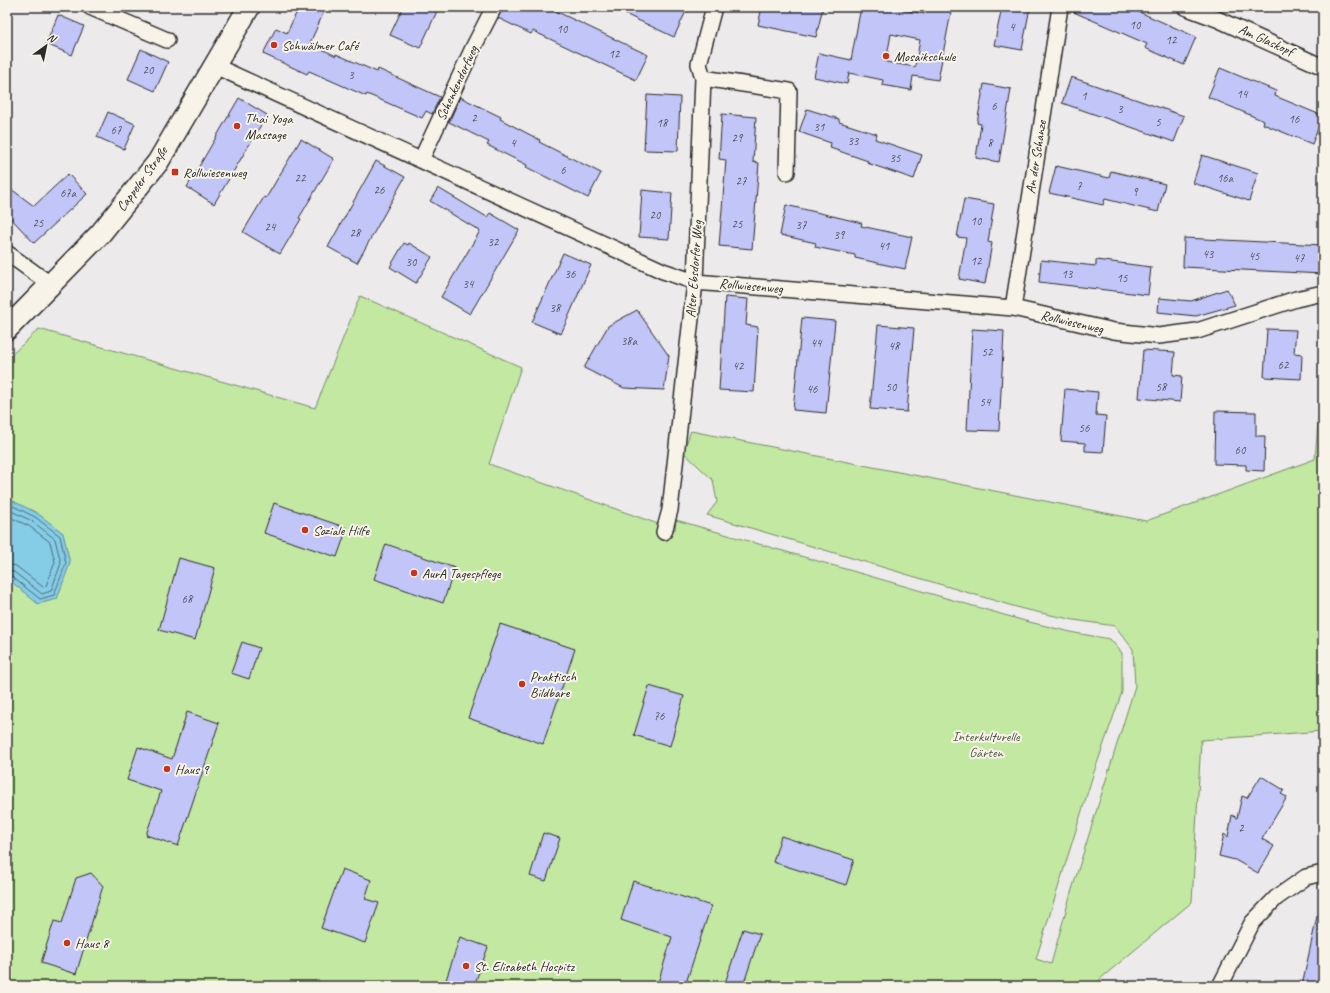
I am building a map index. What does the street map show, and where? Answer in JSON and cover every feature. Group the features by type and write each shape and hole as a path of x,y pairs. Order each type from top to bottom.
{"main road":[{"name":"Cappeler Straße","path":"7,329 100,234 158,162 249,7"}],"street":[{"path":"90,7 167,40"},
{"name":"Schenkendorfweg","path":"421,160 473,48 494,7"},
{"name":"Alter Ebsdorfer Weg","path":"664,532 670,510 695,282 702,78 699,64 714,7"},
{"name":"An der Schanze","path":"1013,308 1060,7"},
{"name":"Am Glaskopf","path":"1185,7 1217,19 1323,67"},
{"name":"Rollwiesenweg","path":"215,66 663,271 695,282 1013,308 1106,329 1159,336 1197,331 1296,299 1323,293"},
{"path":"702,78 790,91 787,172"},
{"path":"7,253 50,284"},
{"path":"1220,986 1252,924 1276,898 1306,877 1323,873"}],"green space":[{"name":"Interkulturelle Gärten","path":"360,296 521,367 489,464 675,530 676,520 1025,621 1075,633 1110,639 1122,653 1122,692 1093,775 1036,959 1051,964 1070,896 1135,686 1133,649 1115,626 1074,620 1023,609 707,515 717,502 713,480 683,452 691,431 1146,521 1315,459 1323,363 1323,731 1201,740 1192,902 1100,979 1100,986 7,986 7,359 39,329 315,408"}],"water":[{"path":"7,498 37,513 63,533 70,563 57,599 38,604 7,578"}],"building":[{"path":"299,7 326,7 310,43 336,56 336,54 377,72 378,69 440,97 432,114 426,111 422,118 309,71 307,74 263,54 276,28 287,33"},
{"path":"403,7 439,7 420,48 390,35"},
{"path":"503,7 547,7 648,55 636,80 533,31 531,34 498,18"},
{"path":"610,7 688,7 674,37"},
{"path":"762,7 823,7 816,37 758,25"},
{"path":"861,7 888,7 924,14 925,7 952,7 938,80 913,76 911,90 882,85 883,80 849,73 847,84 814,77 819,53 851,60","holes":["891,34 920,40 915,67 886,62"]},
{"path":"1002,7 1030,7 1022,50 994,45"},
{"path":"1069,7 1128,7 1196,37 1184,65 1145,48 1147,44 1069,10"},
{"path":"58,15 84,26 72,55 46,44"},
{"path":"141,49 168,62 155,91 128,79"},
{"path":"1220,68 1276,91 1275,96 1323,116 1312,144 1263,124 1264,121 1208,97"},
{"path":"1071,77 1184,116 1174,142 1062,103"},
{"path":"984,84 1011,89 999,162 976,158 981,124 977,123"},
{"path":"647,95 680,97 678,151 644,150"},
{"path":"460,97 501,117 500,119 540,140 539,142 601,173 588,198 526,167 527,165 487,145 489,142 449,122"},
{"path":"239,98 267,115 214,204 187,187"},
{"path":"807,109 839,119 839,122 877,134 875,139 922,155 914,179 867,163 868,161 830,148 831,143 799,132"},
{"path":"108,112 135,124 124,149 97,137"},
{"path":"722,114 756,117 753,162 759,163 752,249 719,246 726,160 719,159"},
{"path":"301,139 334,159 299,218 301,219 280,254 243,232 264,197 266,198"},
{"path":"1202,155 1258,173 1249,201 1193,183"},
{"path":"376,161 405,177 357,263 328,247"},
{"path":"1056,166 1109,178 1111,171 1165,184 1158,212 1105,199 1103,205 1049,193"},
{"path":"68,174 87,194 34,243 7,214 7,186 34,206"},
{"path":"438,188 487,217 490,213 519,230 470,314 441,297 480,231 430,201"},
{"path":"642,190 672,193 669,239 639,237"},
{"path":"964,199 994,204 988,242 992,243 985,284 959,279 966,238 957,237"},
{"path":"786,205 862,223 861,226 912,237 905,269 855,258 855,255 815,247 816,243 780,235"},
{"path":"1184,238 1323,245 1323,274 1183,267"},
{"path":"404,243 408,245 409,243 432,257 416,283 390,267"},
{"path":"563,253 591,265 561,334 532,322"},
{"path":"1041,260 1096,266 1096,260 1151,267 1148,295 1039,282"},
{"path":"1227,289 1235,305 1196,316 1158,312 1159,298 1191,301"},
{"path":"725,297 748,299 746,325 758,327 754,392 719,390"},
{"path":"637,310 669,356 664,390 624,388 584,368 608,326"},
{"path":"802,318 835,321 826,413 793,410"},
{"path":"878,325 914,328 907,412 870,409"},
{"path":"972,329 1004,331 999,431 967,430"},
{"path":"1267,329 1296,330 1294,353 1302,354 1301,379 1264,377"},
{"path":"1143,350 1175,352 1173,375 1182,376 1180,402 1139,398"},
{"path":"1065,389 1098,392 1096,415 1106,416 1103,452 1085,451 1085,443 1061,441"},
{"path":"1215,411 1256,412 1256,436 1265,436 1264,471 1246,470 1246,465 1214,464"},
{"name":"Soziale Hilfe","path":"274,503 347,528 337,557 264,533"},
{"name":"AurA Tagespflege","path":"386,544 455,568 443,603 374,579"},
{"path":"179,558 215,568 195,640 159,630"},
{"name":"Praktisch Bildbare","path":"500,624 575,649 543,744 468,718"},
{"path":"242,642 259,648 249,679 231,673"},
{"path":"649,686 684,696 670,746 634,735"},
{"name":"Haus 9","path":"187,712 219,723 178,846 146,835 161,791 127,780 138,747 172,759"},
{"path":"1261,776 1284,790 1281,794 1287,797 1262,839 1274,846 1258,873 1235,860 1219,856 1224,834 1228,837 1232,815 1237,818 1242,796 1247,798"},
{"path":"543,833 560,838 546,881 530,876"},
{"path":"781,836 854,860 846,885 773,862"},
{"path":"342,869 371,880 365,899 379,903 365,943 321,928"},
{"name":"Haus 8","path":"91,873 103,886 76,974 41,963 54,921 62,923 76,878"},
{"path":"633,881 711,906 685,986 657,986 672,937 621,920"},
{"path":"1317,916 1323,917 1323,986 1302,986"},
{"path":"743,929 760,934 743,986 724,986"},
{"name":"St. Elisabeth Hospitz","path":"460,937 488,947 474,986 444,986"}],"place":[{"name":"Schwälmer Café","path":"274,45"},
{"name":"Mosaikschule","path":"886,56"},
{"name":"Thai Yoga Massage","path":"237,126"},
{"name":"Rollwiesenweg","path":"175,172"},
{"name":"Soziale Hilfe","path":"305,530"},
{"name":"AurA Tagespflege","path":"414,573"},
{"name":"Praktisch Bildbare","path":"522,684"},
{"name":"Haus 9","path":"167,769"},
{"name":"Haus 8","path":"67,943"},
{"name":"St. Elisabeth Hospitz","path":"466,966"}]}
